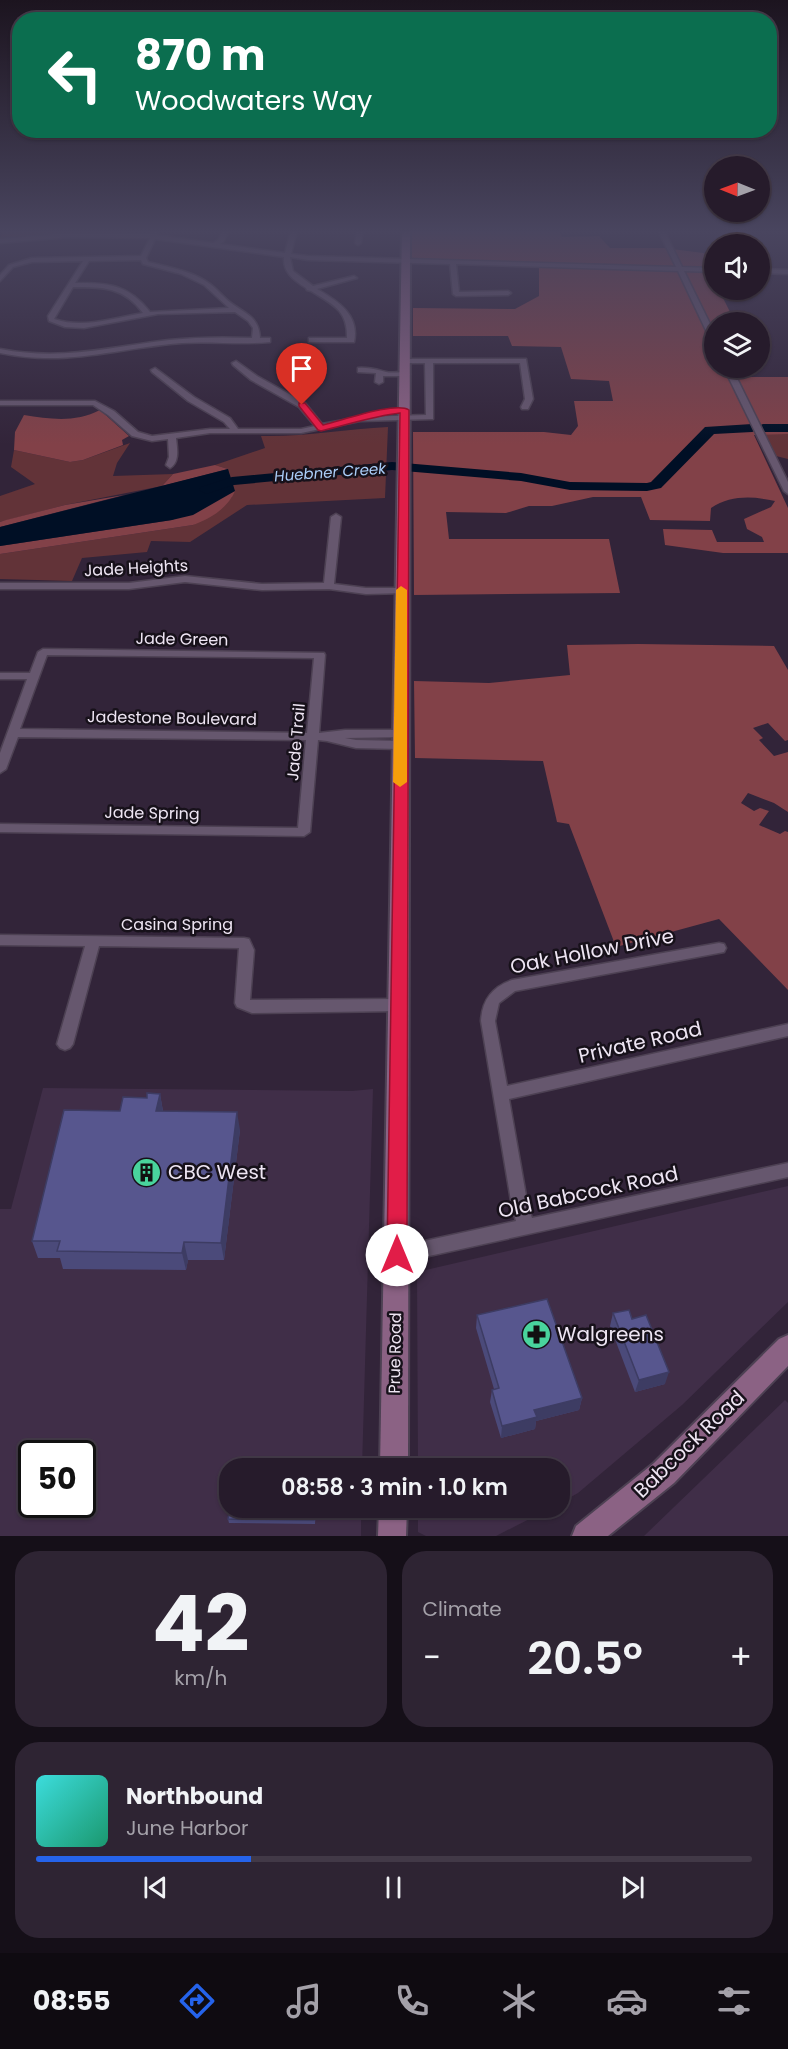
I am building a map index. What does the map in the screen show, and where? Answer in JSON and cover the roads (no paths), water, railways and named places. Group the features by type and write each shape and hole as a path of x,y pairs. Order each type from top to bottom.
{"main road":[{"name":"Prue Road","path":"394,1458 405,302"},
{"name":"Babcock Road","path":"586,1536 664,1473 788,1348"},
{"path":"392,1536 393,1518"}],"street":[{"path":"60,302 51,316 51,320 56,323 84,326 148,314 236,310"},
{"path":"137,302 148,314"},
{"path":"226,302 254,324 256,340"},
{"path":"312,340 351,340 352,324 347,313 333,302"},
{"path":"696,302 704,318"},
{"path":"0,351 37,357 73,357 171,341 267,340"},
{"path":"406,361 523,361 529,399 525,407"},
{"path":"0,403 47,406 95,403 111,413 135,434 152,439 210,431 284,431 321,428 380,415 404,413 430,417 429,361"},
{"path":"237,363 254,378 302,405 321,428"},
{"path":"155,370 191,399 226,420 235,430"},
{"path":"361,370 378,370 379,378 406,374"},
{"path":"733,378 788,491"},
{"path":"170,465 173,457 172,437"},
{"path":"774,462 788,462"},
{"path":"329,586 336,517"},
{"name":"Jade Heights","path":"0,586 129,586 185,579 262,587 401,587"},
{"name":"Jade Green","path":"34,676 43,652 320,655"},
{"name":"Jade Trail","path":"304,832 320,655"},
{"path":"0,676 34,676 0,769"},
{"name":"Jadestone Boulevard","path":"13,733 401,739"},
{"name":"Jade Spring","path":"0,828 304,832"},
{"name":"Casina Spring","path":"0,940 244,943 248,950 242,1003 252,1007 398,1005"},
{"path":"66,1044 93,942"},
{"name":"Oak Hollow Drive","path":"526,1227 520,1207 489,1021 491,1001 496,994 512,986 719,948"},
{"name":"Private Road","path":"501,1094 788,1030"},
{"name":"Old Babcock Road","path":"397,1255 788,1170"}],"water":[{"path":"228,469 235,491 193,515 0,546 0,527"}],"waterway":[{"name":"Huebner Creek","path":"206,490 232,481 392,466 521,477 570,486 647,487 656,485 710,430 752,428"},
{"name":"Huebner Creek","path":"763,428 788,428"}],"place":[{"name":"CBC West","path":"147,1172"},
{"name":"Walgreens","path":"536,1334"}]}
